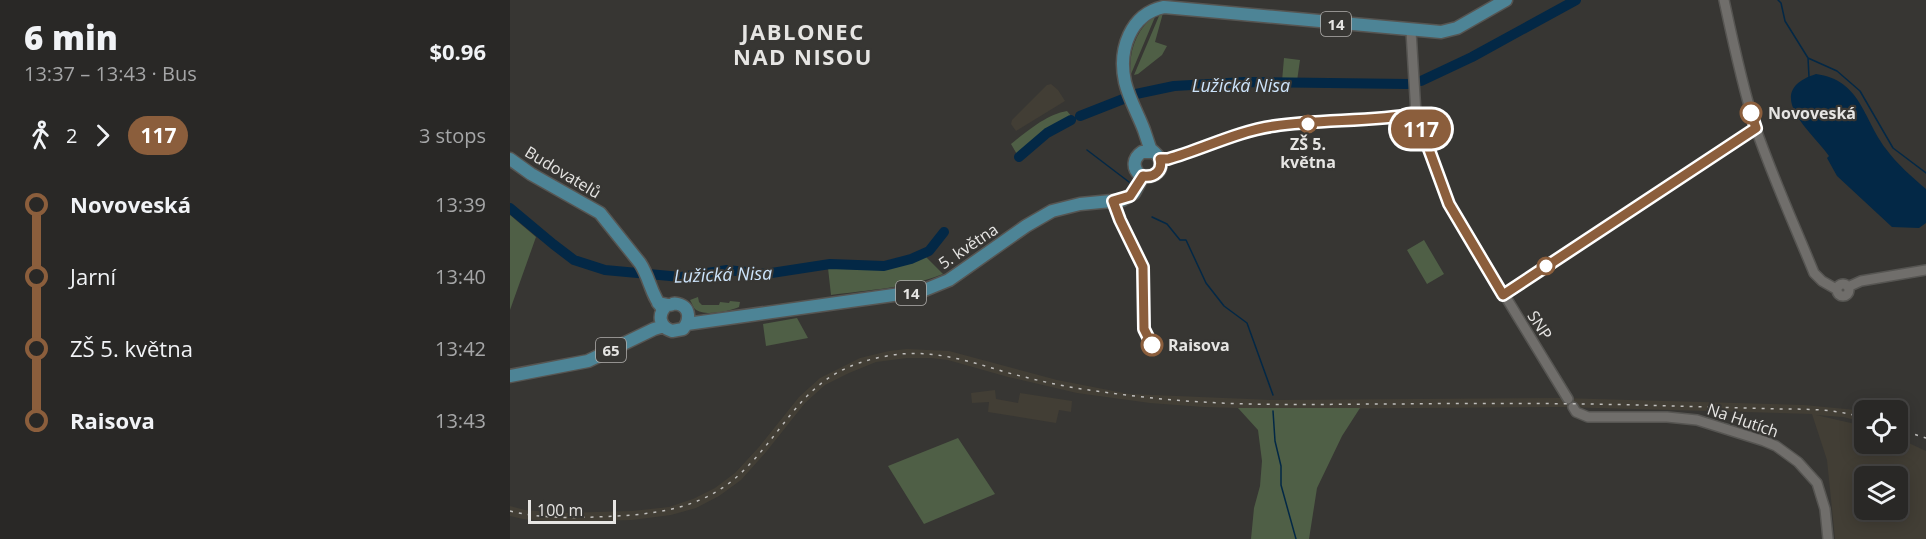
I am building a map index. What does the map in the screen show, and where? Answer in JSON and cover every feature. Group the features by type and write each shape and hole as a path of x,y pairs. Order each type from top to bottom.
{"main road":[{"name":"14","path":"1137,116 1141,140 1134,165 1140,179 1153,176 1159,170 1160,161 1150,148 1127,89 1124,67 1126,44 1133,27 1143,15 1155,9 1164,7 1429,32 1450,31 1506,0"},
{"path":"1139,153 1153,152"},
{"name":"Budovatelů","path":"510,159 536,177 600,213 624,240 647,276 661,316"},
{"name":"5. května","path":"691,320 707,322 922,291 950,280 1026,226 1052,211 1080,204 1122,200 1130,196 1140,179"},
{"path":"674,303 686,309 691,320 683,329 675,332 661,316 674,303"},
{"name":"65","path":"510,376 588,361 661,316"},
{"name":"65","path":"510,371 532,371"}],"street":[{"path":"1724,0 1745,92 1767,157 1814,273 1838,293 1844,295 1850,291 1850,286 1861,281 1926,270"},
{"name":"SNP","path":"1411,31 1416,114 1449,204 1570,403 1576,411 1588,417"},
{"name":"Na Hutích","path":"1588,417 1667,417 1697,420 1776,446 1798,462 1817,483 1825,509 1828,539"}],"shaded area":[{"path":"1051,84 1058,90 1065,101 1016,131 1011,124 1012,120 1047,85"},
{"path":"907,349 949,351 1057,380 1129,394 1274,400 1561,398 1804,405 1854,410 1854,420 1816,415 1854,424 1854,454 1908,454 1908,443 1926,451 1926,539 1835,539 1827,460 1812,414 1561,407 1274,409 1204,407 1150,403 1077,393 948,360 931,358 876,362 825,385 805,403 741,480 719,496 696,508 671,515 632,520 561,522 510,516 510,506 525,510 561,513 632,511 669,507 693,499 715,488 735,473 799,397 820,378 860,358"},
{"path":"995,390 996,399 1018,403 1020,393 1072,401 1071,412 1059,410 1056,423 988,412 989,402 972,403 971,393"}],"green space":[{"path":"1163,13 1155,42 1167,46 1162,55 1134,75 1159,16"},
{"path":"1155,15 1131,74 1130,65 1135,41 1143,27"},
{"path":"1284,58 1300,60 1297,81 1282,81"},
{"path":"1067,111 1072,117 1048,131 1018,156 1011,144 1044,120"},
{"path":"510,215 536,237 510,310"},
{"path":"1424,240 1444,274 1427,284 1407,250"},
{"path":"926,257 943,274 902,285 831,295 828,268 881,270"},
{"path":"698,297 702,305 740,302 739,307 735,309 704,313 695,309 690,300"},
{"path":"797,318 808,338 766,346 763,324"},
{"path":"1238,408 1360,408 1342,436 1317,488 1309,539 1251,539 1262,461 1258,430"},
{"path":"958,438 995,494 924,524 888,466"}],"water":[{"path":"1816,74 1843,84 1852,92 1886,149 1926,189 1926,223 1919,228 1892,227 1837,176 1827,158 1829,156 1803,125 1791,102 1792,91 1800,82"}],"waterway":[{"name":"Lužická Nisa","path":"1421,81 1472,57 1576,0"},
{"path":"1778,0 1781,3 1785,21 1808,58 1837,71 1860,91 1893,148 1926,173"},
{"path":"1808,58 1809,77"},
{"name":"Lužická Nisa","path":"1080,116 1136,94 1174,86 1245,82 1408,84"},
{"name":"Lužická Nisa","path":"1019,157 1047,133 1071,120"},
{"path":"1087,150 1129,182"},
{"name":"Lužická Nisa","path":"510,208 574,260 605,270 681,277 727,270 765,274 830,264 884,266 911,259 929,251 944,232"},
{"path":"1152,217 1167,224 1180,240 1186,240 1206,283 1224,306 1247,323 1273,395"},
{"path":"1273,411 1275,441 1281,466 1281,485 1296,539"}],"railway":[{"path":"510,511 552,517 595,517 634,515 691,504 725,486 741,473 802,401 836,373 859,363 902,354 947,356 1028,378 1073,387 1189,401 1274,404 1638,405 1812,409 1854,416"},
{"path":"1908,432 1926,438"}],"bus line":[{"name":"117","path":"1152,345 1144,329 1143,267 1113,201 1122,200 1134,193 1143,176 1150,177 1156,174 1160,167 1160,159 1168,159 1250,131 1272,126 1386,119 1416,114 1449,204 1503,295 1756,128 1751,113"}],"place":[{"name":"Novoveská","path":"1751,113"},
{"name":"ZŠ 5. května","path":"1308,124"},
{"name":"Raisova","path":"1152,345"}],"district":[{"name":"JABLONEC NAD NISOU","path":"803,44"}]}
